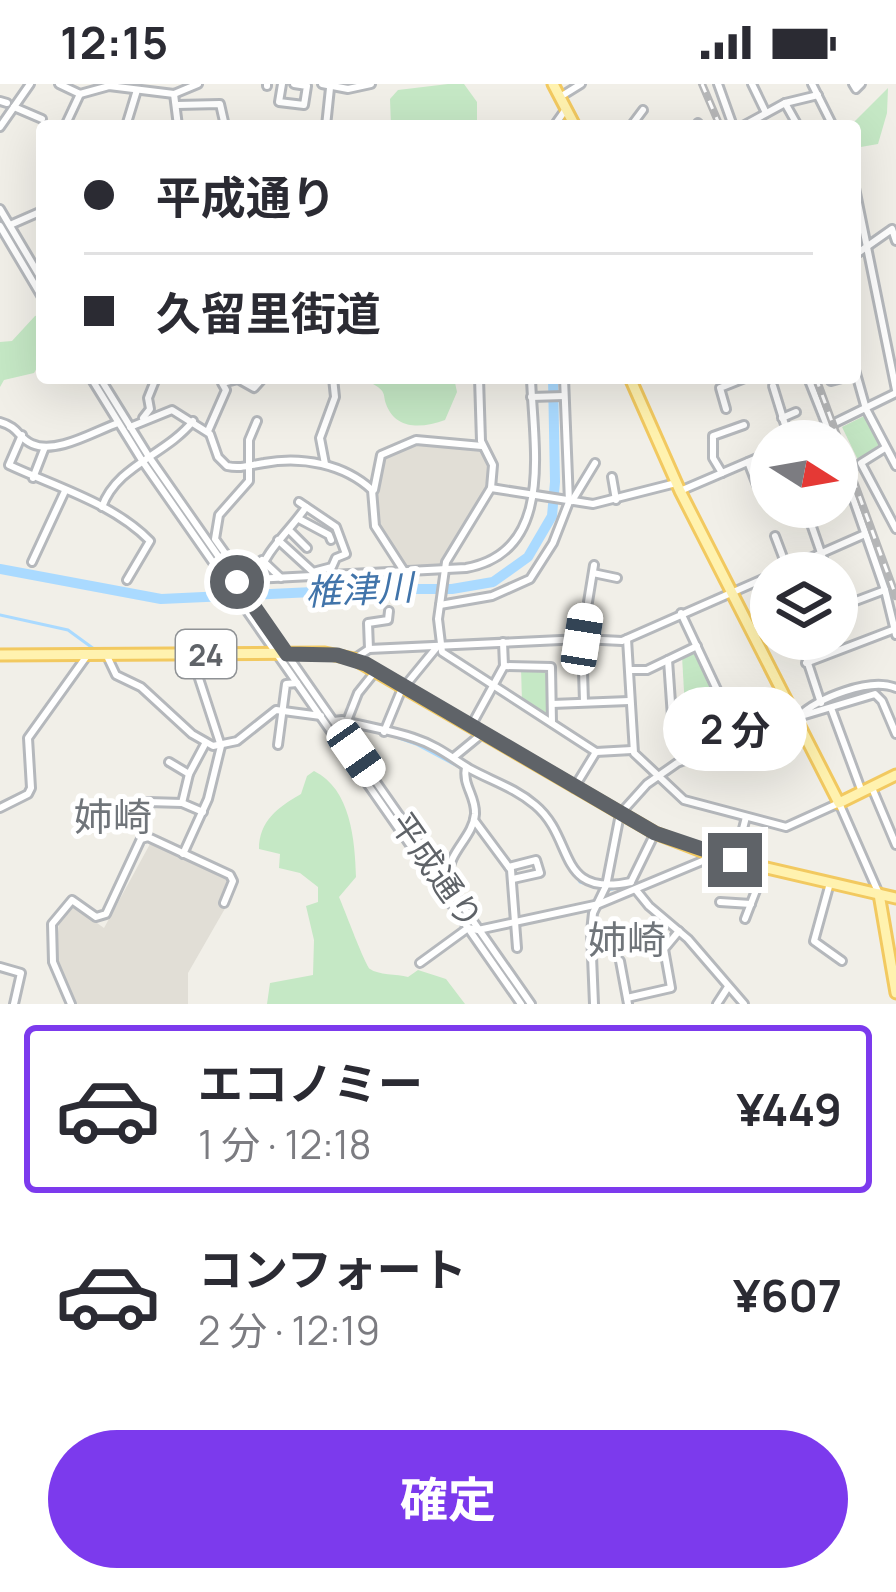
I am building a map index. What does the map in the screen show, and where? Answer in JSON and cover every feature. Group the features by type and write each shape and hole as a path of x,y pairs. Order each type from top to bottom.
{"main road":[{"path":"553,84 572,120"},
{"path":"633,384 678,487 839,803 896,775"},
{"name":"24","path":"0,655 325,653 354,659 655,833 715,856 879,894"},
{"path":"896,898 879,894 896,993"}],"street":[{"path":"0,127 7,104 28,84"},
{"path":"59,84 80,94 107,85 174,94 198,84"},
{"path":"282,84 279,102 304,105 308,86 294,84"},
{"path":"326,120 326,86 371,84"},
{"path":"560,97 581,84"},
{"path":"718,84 731,120"},
{"path":"752,84 766,113"},
{"path":"812,84 830,120"},
{"path":"128,120 137,90"},
{"path":"68,120 80,94"},
{"path":"174,94 178,120"},
{"path":"754,120 785,103 818,95"},
{"path":"785,103 795,120"},
{"path":"7,104 42,119"},
{"path":"177,105 220,104 224,120"},
{"path":"558,120 566,109"},
{"path":"636,120 643,110"},
{"path":"0,209 36,270"},
{"path":"10,226 36,214"},
{"path":"845,420 896,392 861,220"},
{"path":"0,226 36,287"},
{"path":"861,251 892,229 896,241"},
{"name":"平成通り","path":"95,384 531,1004"},
{"name":"平成通り","path":"104,384 146,460"},
{"path":"140,422 150,409 154,384"},
{"path":"208,431 226,390 223,384"},
{"path":"325,464 320,438 335,398 334,384"},
{"path":"479,384 482,446 493,465 491,488 445,569 440,646 445,655 596,752 632,750"},
{"path":"278,540 310,571 404,573 478,566 508,549 526,525 533,496 531,384"},
{"path":"564,384 570,502"},
{"path":"719,384 724,407"},
{"path":"720,388 730,384"},
{"path":"810,384 825,420"},
{"path":"859,384 866,409 896,466"},
{"path":"773,386 782,418 796,412"},
{"path":"531,397 564,396"},
{"path":"130,427 166,410 178,411 208,431 226,466 325,464 352,472 374,494"},
{"path":"102,507 113,482 177,439 194,421"},
{"path":"257,421 249,440 252,466 246,488 217,518 215,539 236,581 334,571"},
{"path":"0,422 12,425 31,444 45,446 118,423"},
{"path":"722,473 713,458 713,436 744,425"},
{"path":"22,435 9,463 133,524 150,541 127,580"},
{"path":"404,573 375,526 380,459 416,440 482,446"},
{"path":"33,478 45,446"},
{"path":"885,448 861,463 896,529"},
{"path":"491,488 570,502 616,500 678,487 748,462 750,467"},
{"path":"440,605 492,596 530,579 595,463"},
{"path":"612,477 616,500"},
{"path":"32,562 64,491"},
{"path":"232,499 246,501"},
{"path":"257,579 262,560 299,519 303,505 336,527 343,538 347,551 336,558 334,571"},
{"path":"806,663 895,632 858,514"},
{"path":"299,519 331,541"},
{"path":"813,528 822,552 865,534"},
{"path":"290,531 307,548"},
{"path":"776,536 782,552"},
{"path":"262,560 280,578"},
{"path":"584,702 582,639 594,569 617,578"},
{"path":"354,659 369,650 628,639 750,583"},
{"path":"858,600 885,590"},
{"path":"369,650 368,623 388,620 389,611"},
{"path":"672,717 720,696 682,613"},
{"path":"628,639 632,750 657,776 684,800 789,828 839,803 879,894"},
{"path":"471,726 504,666 503,642"},
{"path":"384,732 404,686 440,646"},
{"path":"628,670 647,670 697,646"},
{"path":"0,808 28,794 28,738 88,654"},
{"path":"106,654 116,675 141,687 205,743 221,746 237,741 268,712 322,712"},
{"path":"183,854 203,812 221,746 191,654"},
{"name":"平成通り","path":"282,654 297,683 322,712"},
{"path":"668,660 672,717 688,758"},
{"path":"805,660 821,703"},
{"path":"504,666 548,664 552,724"},
{"path":"347,721 358,692 377,670"},
{"path":"278,745 286,684 297,683"},
{"path":"797,717 874,683 896,686"},
{"path":"595,1004 591,932 620,814 657,776 688,758 864,696 879,696 896,734"},
{"path":"552,704 629,701"},
{"path":"831,708 896,844"},
{"path":"331,724 347,721 413,738 455,755 466,767 535,804 550,821 577,875 606,886 633,885"},
{"path":"455,755 483,733"},
{"path":"182,803 189,774 205,743"},
{"path":"574,788 596,752"},
{"path":"169,762 189,774"},
{"path":"441,882 474,820 474,800 464,778 466,767"},
{"path":"71,1004 53,962 52,924 72,900 97,916 106,914 141,839 141,814 148,802 182,803 203,812"},
{"path":"735,860 746,817"},
{"path":"474,820 509,867 518,948"},
{"path":"633,885 655,833"},
{"path":"141,839 148,837 230,875 233,881 224,903"},
{"path":"420,962 468,928 478,930 599,904 633,885 715,856"},
{"path":"509,867 536,860 540,868 540,873 513,879"},
{"path":"746,919 765,867"},
{"name":"平成通り","path":"441,882 521,1004"},
{"path":"830,883 814,941 842,961"},
{"path":"633,885 744,1004"},
{"path":"720,902 751,904"},
{"path":"620,961 627,1001 671,988 664,949 679,931"},
{"path":"0,967 20,973 14,1004"},
{"path":"717,1004 728,987"}],"shaded area":[{"path":"418,442 480,448 490,464 482,501 440,566 408,568 376,523 374,504 382,457"},
{"path":"150,844 227,877 229,883 222,901 227,905 188,973 188,1004 76,1004 56,955 59,922 72,905 104,928"}],"green space":[{"path":"464,84 477,102 477,120 391,120 390,99 398,90"},
{"path":"888,88 878,144 861,147 861,120 856,120"},
{"path":"35,316 36,370 4,380 0,387 0,342 12,341"},
{"path":"371,384 455,384 457,392 445,420 411,425 391,413 381,389"},
{"path":"866,415 880,444 858,460 858,420"},
{"path":"697,651 717,694 685,709 682,656"},
{"path":"521,668 549,668 548,719 522,702"},
{"path":"314,771 336,790 348,817 356,877 339,897 367,965 383,973 408,977 418,970 446,979 465,1004 267,1004 270,983 313,975 314,940 306,906 318,902 318,887 300,873 279,868 280,854 259,849 260,839 271,816 301,794 307,776"}],"waterway":[{"name":"椎津川","path":"0,569 161,599 452,589 493,582 528,557 552,516 553,384"},
{"path":"0,615 68,630 94,649"},
{"path":"385,733 463,769"},
{"path":"562,852 580,882 608,890 628,885 648,909"}],"railway":[{"path":"702,84 717,120"},
{"path":"818,384 896,596"}],"district":[{"name":"姉崎","path":"113,816"},
{"name":"姉崎","path":"627,939"}],"route":[{"path":"237,582 287,654 325,653 366,664 655,833 735,860"}]}
